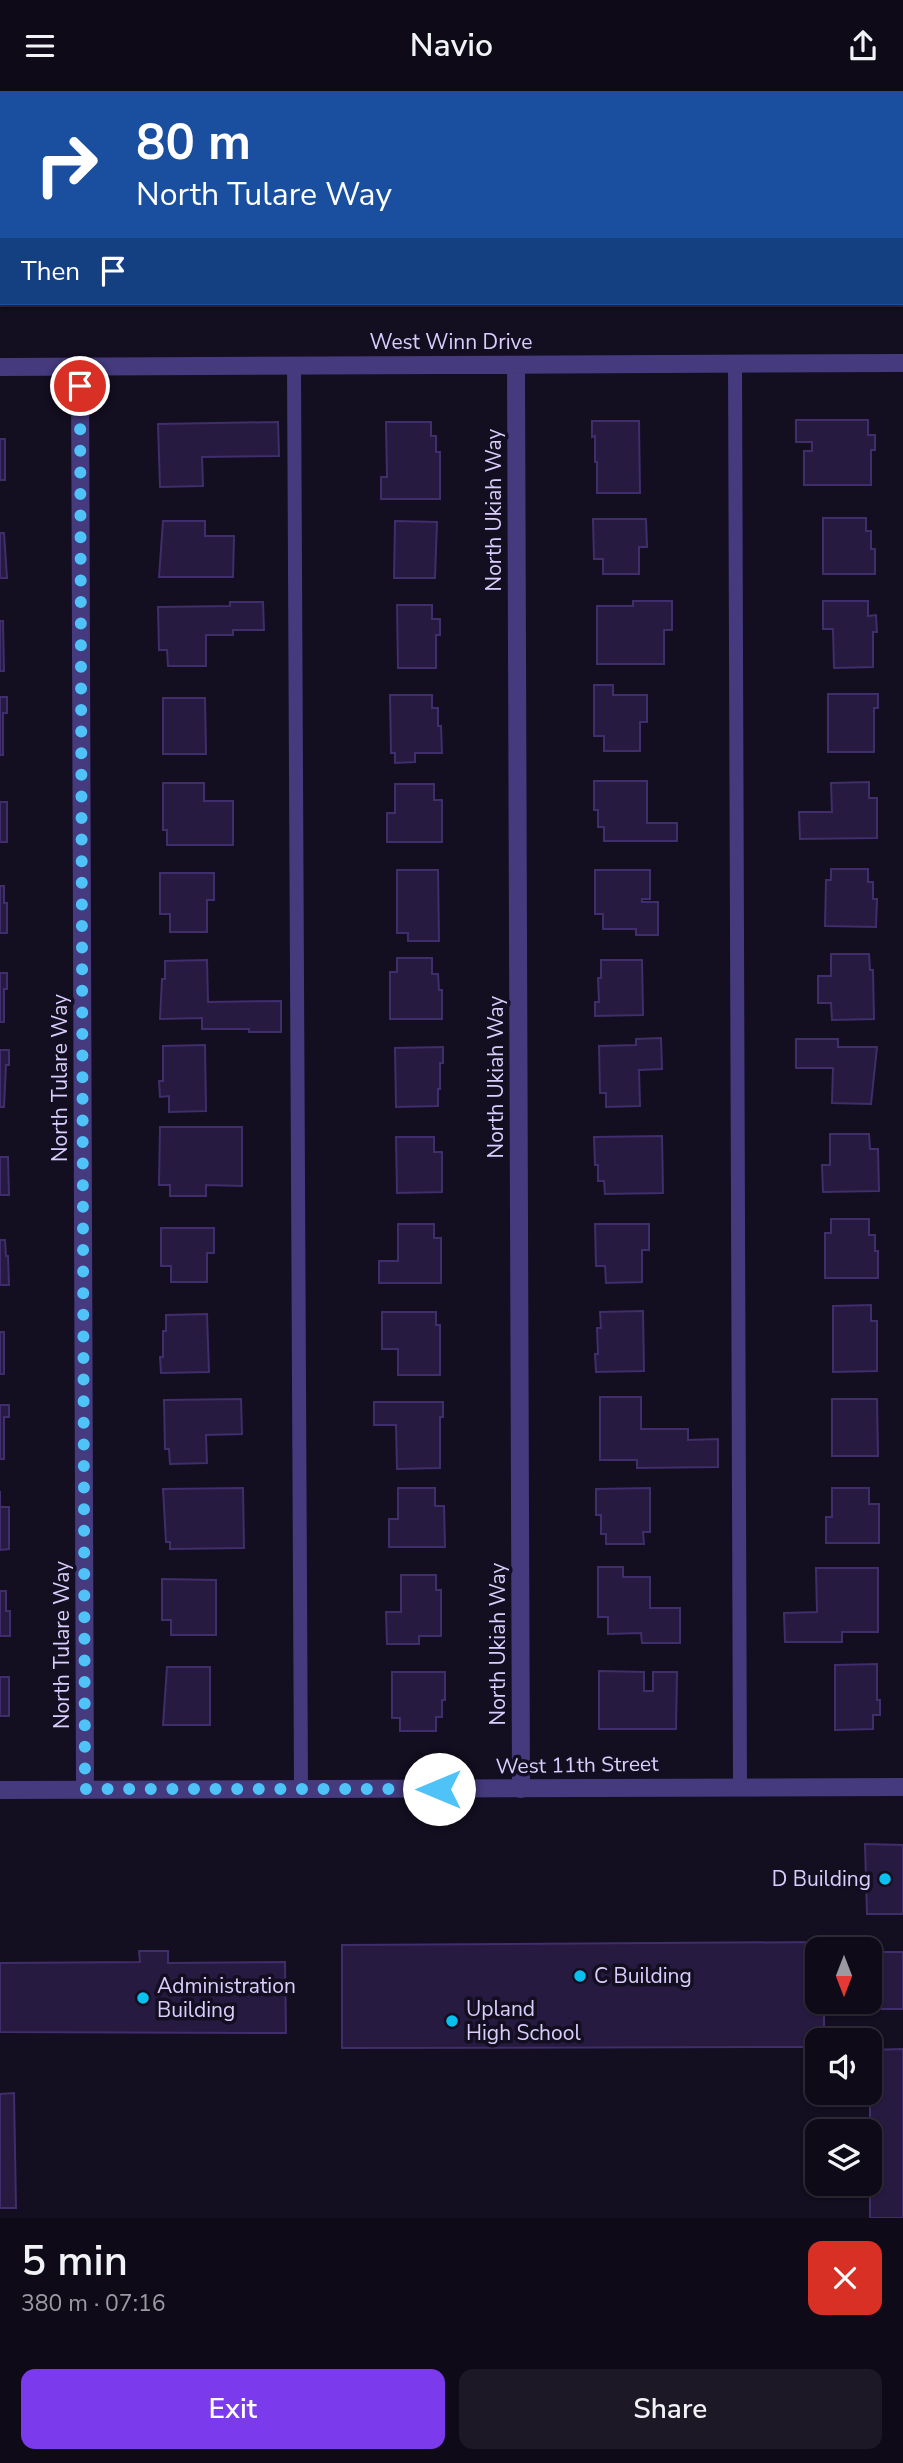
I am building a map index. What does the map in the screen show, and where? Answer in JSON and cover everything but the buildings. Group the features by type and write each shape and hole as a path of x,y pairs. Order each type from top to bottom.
{"street":[{"name":"West Winn Drive","path":"0,367 903,363"},
{"name":"North Ukiah Way","path":"516,365 521,1789"},
{"name":"North Tulare Way","path":"80,367 85,1789"},
{"name":"West 11th Street","path":"0,1790 903,1787"}],"lane":[{"path":"735,364 740,1786"},
{"path":"294,365 301,1789"}],"place":[{"name":"D Building","path":"885,1879"},
{"name":"C Building","path":"580,1976"},
{"name":"Administration Building","path":"143,1998"},
{"name":"Upland High School","path":"452,2021"}],"route":[{"path":"80,386 85,1789 439,1789"}]}
